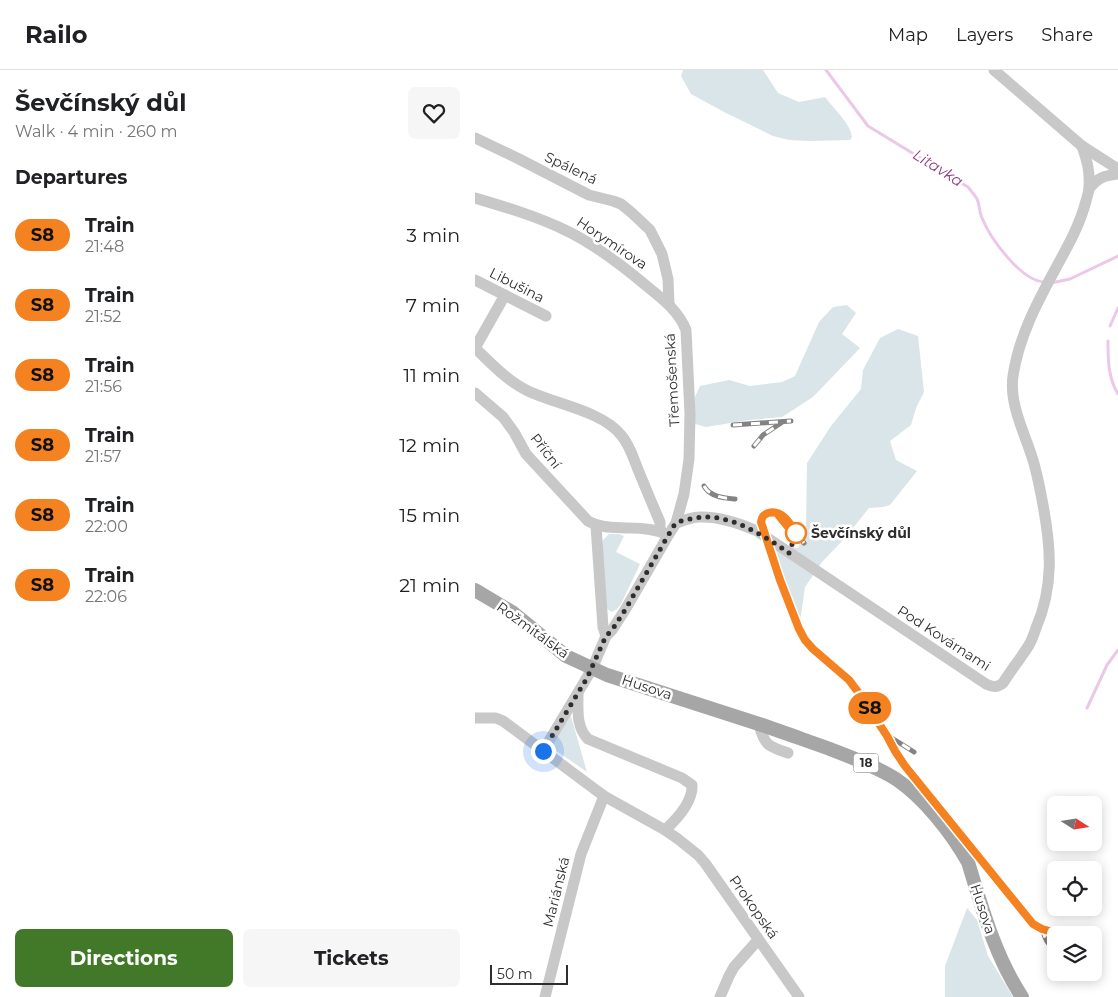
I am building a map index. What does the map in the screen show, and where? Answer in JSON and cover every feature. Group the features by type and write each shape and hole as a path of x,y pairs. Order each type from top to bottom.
{"main road":[{"name":"Rožmitálská","path":"475,590 512,612 567,656 592,668"},
{"name":"Husova","path":"592,668 607,675 759,724 859,760 878,768 903,785 948,831 968,862 998,954 1022,997"}],"street":[{"path":"999,72 1082,146 1118,169"},
{"name":"Spálená","path":"475,138 589,195 621,204 650,230 662,254 668,279 669,304"},
{"path":"1082,146 1089,167 1089,189"},
{"path":"1089,189 1096,180 1104,176 1118,174"},
{"name":"Pod Kovárnami","path":"676,523 698,517 711,517 733,522 757,532 986,684 995,687 1000,686 1029,644 1041,617 1047,596 1049,576 1049,545 1041,495 1033,460 1013,395 1013,377 1030,318 1072,240 1089,189"},
{"name":"Horymírova","path":"475,198 531,216 566,230 589,243 669,304"},
{"name":"Libušina","path":"475,280 545,316"},
{"path":"505,295 475,348 507,379 527,391 592,415 607,422 620,434 635,462 664,533 633,528 596,526 603,627 606,636"},
{"name":"Třemošenská","path":"543,751 578,694 606,636 625,610 664,533 676,523 684,494 689,459 690,414 686,330 683,322 669,304"},
{"name":"Příční","path":"475,393 503,417 526,454 588,521 596,526"},
{"path":"578,694 580,727 588,739 682,778 692,784 691,795 686,806 674,822 665,830"},
{"name":"Prokopská","path":"475,718 496,718 503,721 604,796 665,830 698,855 799,997"},
{"path":"759,724 769,746 788,753"},
{"name":"Mariánská","path":"545,997 581,854 604,796"},
{"path":"720,997 734,967 758,940"}],"shaded area":[{"path":"683,70 763,70 778,93 799,102 825,97 845,122 852,137 850,140 809,141 789,140 773,136 691,94 681,76"},
{"path":"847,305 856,313 842,334 860,348 813,397 782,417 706,427 695,424 694,399 700,386 729,380 750,386 782,382 795,376 819,322 833,307"},
{"path":"898,329 918,336 924,392 916,408 911,425 890,441 896,460 917,471 890,505 869,508 845,538 822,562 805,587 800,622 781,577 772,543 798,548 806,530 807,463 831,426 861,389 863,370 880,338"},
{"path":"609,534 624,536 616,552 640,564 621,604 612,612 606,608 601,549 603,540"},
{"path":"570,713 587,772 551,747"},
{"path":"967,908 977,920 988,956 1013,997 945,997 945,966"}],"waterway":[{"name":"Litavka","path":"826,70 868,126 968,187 977,199 982,218 999,247 1016,267 1035,280 1044,282"},
{"name":"Litavka","path":"1051,283 1070,279 1118,256"},
{"path":"1110,326 1118,308"},
{"path":"1108,341 1110,375 1118,394"},
{"path":"1087,708 1107,665 1118,650"}],"railway":[{"path":"733,425 791,421"},
{"path":"754,446 763,435 781,423"},
{"path":"704,486 714,495 735,499"},
{"path":"804,543 785,517 771,513 763,518 761,522 769,550 799,629 812,649 846,677 860,695 905,766"},
{"path":"887,735 914,752"},
{"path":"1033,923 1047,930"},
{"path":"1042,929 1047,941"}],"train":[{"name":"S8","path":"779,516 793,533 798,536 785,517 778,513 765,514 761,522 780,580 805,640 849,680 871,710 905,766 1033,924 1047,930"}],"place":[{"name":"Ševčínský důl","path":"796,533"}],"route":[{"path":"543,751 587,678 606,636 625,610 676,523 698,517 711,517 733,522 757,532 789,553 796,533"}]}
